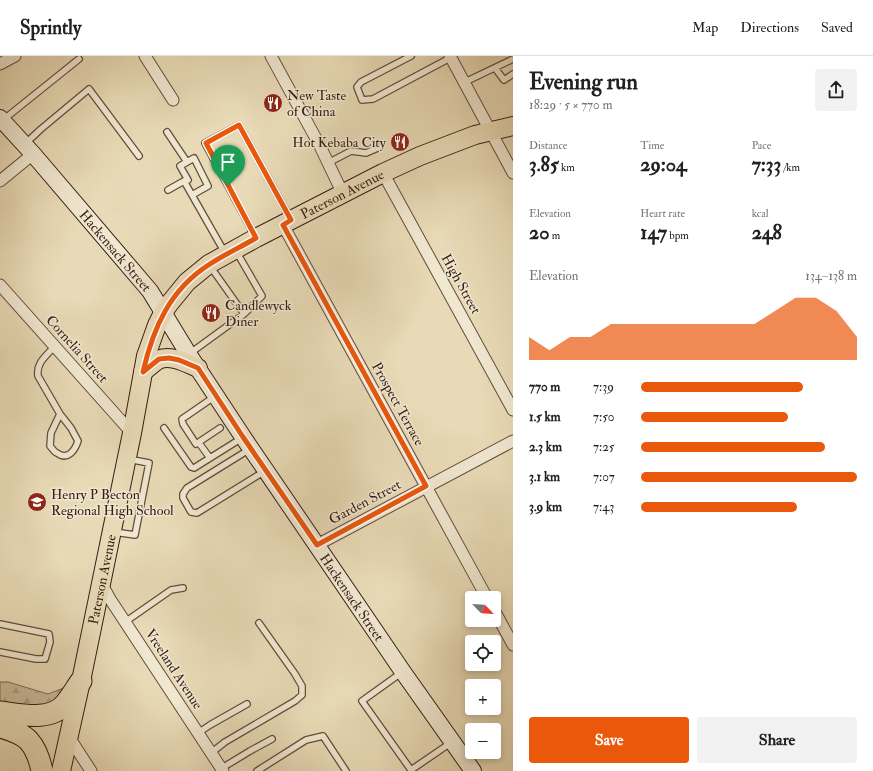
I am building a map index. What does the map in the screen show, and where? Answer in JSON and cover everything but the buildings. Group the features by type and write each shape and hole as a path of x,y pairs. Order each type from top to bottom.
{"highway":[{"path":"0,712 40,715 53,712 64,705 81,681"},
{"path":"0,727 10,729 29,741 39,758 42,771"}],"main road":[{"name":"Hackensack Street","path":"1,119 150,291 193,361 265,471 317,545 402,672 473,771"},
{"name":"Paterson Avenue","path":"61,771 112,532 143,372 150,344 163,313 174,297 187,282 209,264 256,238 384,173 447,145 475,135 513,126"},
{"path":"143,372 159,359 171,358 193,361"}],"street":[{"path":"0,64 15,56"},
{"path":"145,56 173,100"},
{"path":"271,56 343,194"},
{"path":"450,57 465,82 513,173"},
{"path":"0,182 28,149"},
{"name":"High Street","path":"384,173 513,410"},
{"name":"Prospect Terrace","path":"287,223 483,591"},
{"name":"Cornelia Street","path":"0,285 132,433"},
{"name":"Garden Street","path":"317,545 513,441"},
{"name":"Vreeland Avenue","path":"101,583 222,770"},
{"path":"501,623 513,645"},
{"path":"69,737 92,771"}],"lane":[{"path":"411,56 361,82 356,87 362,100 373,99 450,57"},
{"path":"465,82 513,58"},
{"path":"1,119 79,59"},
{"path":"495,68 504,80 513,74"},
{"path":"28,149 41,130 89,90 138,156"},
{"path":"256,238 206,143 239,125 287,223"},
{"path":"167,132 187,162"},
{"path":"328,163 351,151 366,153 380,147"},
{"path":"168,190 188,180 180,166 194,158 208,186 192,195"},
{"path":"184,181 192,195 262,296 193,361"},
{"path":"209,264 244,314"},
{"path":"54,347 40,362 37,370 38,376 78,441 76,448 72,453 64,456 57,453 50,446 50,433 60,414"},
{"path":"210,458 199,443 196,444 183,424 182,419 216,396"},
{"path":"164,428 190,467 194,468 210,458 247,443"},
{"path":"199,443 220,428"},
{"path":"247,443 187,488 183,494 183,498 191,512 197,513 265,471"},
{"path":"125,622 171,590 183,588"},
{"path":"211,753 225,742 295,701 302,695 302,686 295,674 259,623"},
{"path":"0,624 48,634 50,642 45,659 36,659 0,652"},
{"path":"402,672 362,701 410,770 452,742"},
{"path":"198,733 247,704"},
{"path":"257,771 306,740 323,736 346,771"},
{"path":"222,770 250,751 272,739"}],"green space":[{"path":"0,682 8,682 48,694 71,685 60,703 36,708 0,704"}],"place":[{"name":"New Taste of China","path":"273,103"},
{"name":"Hot Kebaba City","path":"400,142"},
{"name":"Candlewyck Diner","path":"211,313"},
{"name":"Henry P Becton Regional High School","path":"37,502"}],"route":[{"path":"239,125 291,220 283,225 426,486 317,545 265,471 198,368 179,360 169,358 159,359 143,372 146,356 157,325 174,297 187,282 209,264 256,238 228,186 206,143 239,125"}]}
